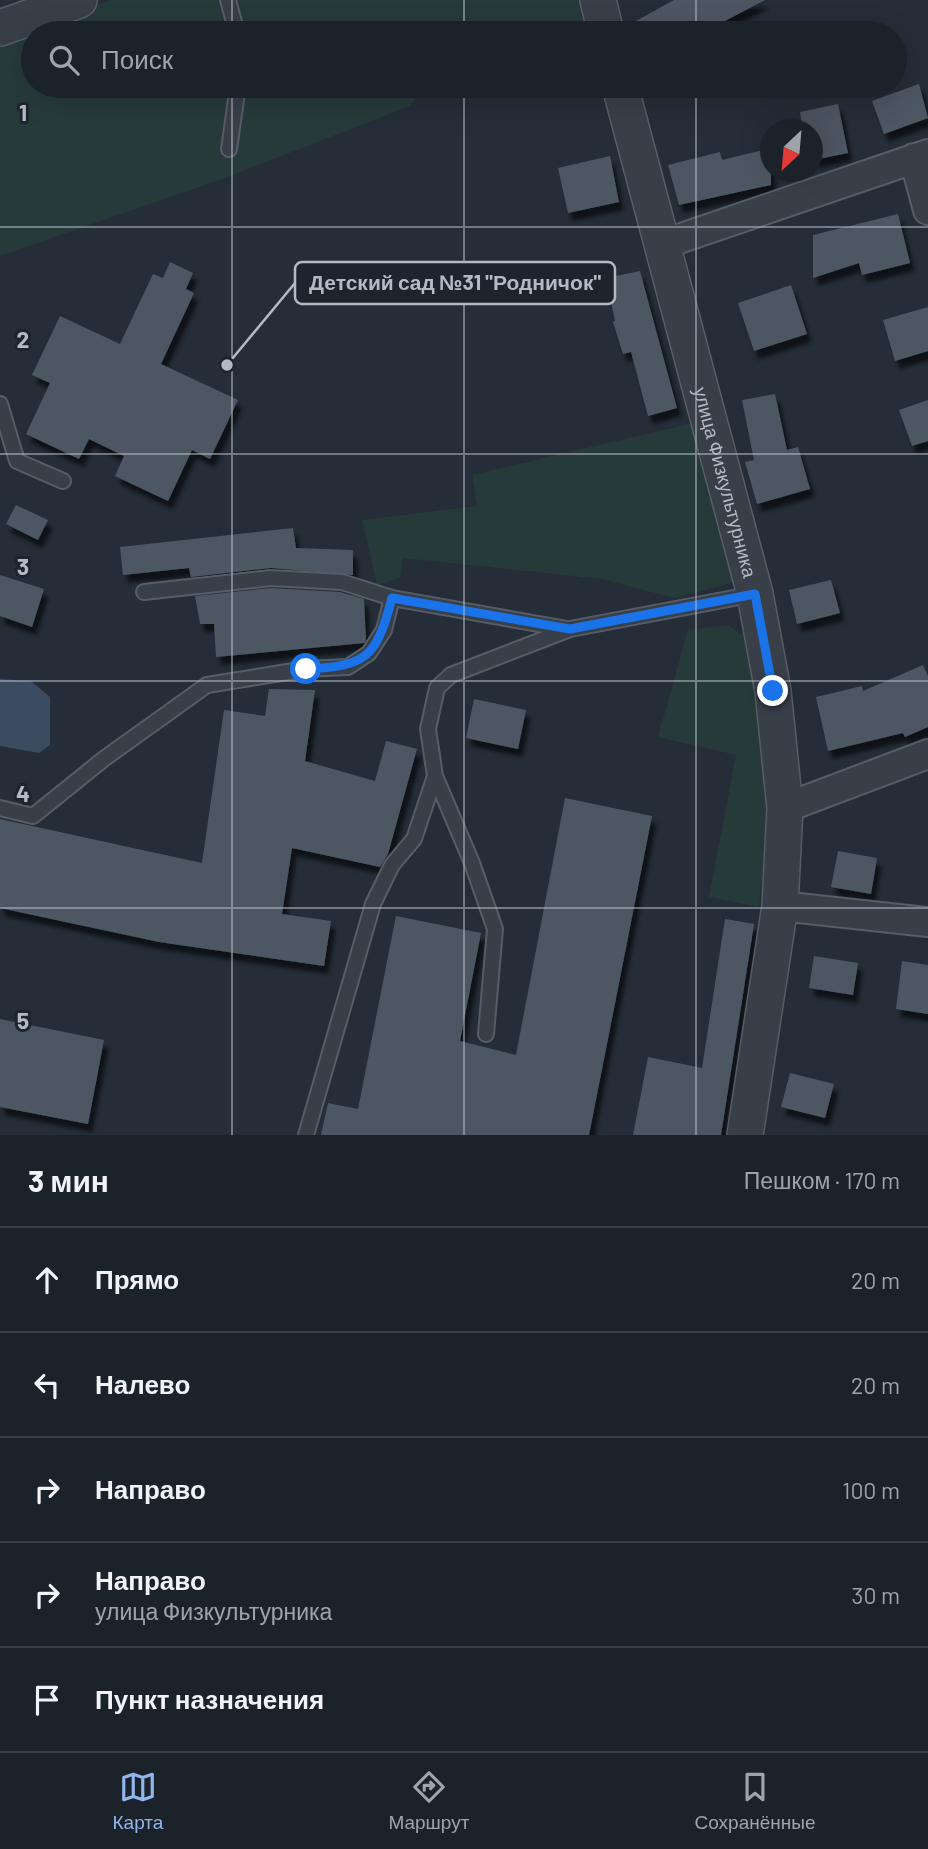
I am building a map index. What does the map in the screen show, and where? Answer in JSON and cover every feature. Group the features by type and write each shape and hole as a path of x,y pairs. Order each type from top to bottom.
{"street":[{"path":"0,28 43,6 79,0"},
{"path":"597,0 603,21"},
{"name":"улица Физкультурника","path":"623,98 755,594 773,691 785,808 780,906 745,1135"},
{"path":"664,244 921,156 928,210"},
{"path":"785,808 928,754"},
{"path":"780,906 928,922"}],"lane":[{"path":"228,0 234,21"},
{"path":"229,149 236,98"},
{"path":"0,404 16,461 63,481"},
{"path":"144,592 271,578 342,582 392,598 570,629"},
{"path":"486,1034 495,929 472,863 435,776 428,729 437,688 451,675 570,629 755,594"},
{"path":"0,808 33,816 105,758 207,685 306,669 348,667 369,653 384,630 392,598"},
{"path":"306,1135 373,904 392,865 414,839 435,776"}],"shaded area":[{"path":"110,0 580,0 584,21 55,21"},
{"path":"21,34 21,98 416,98 410,106 225,178 0,256 0,42"},
{"path":"693,423 735,582 674,598 602,579 403,558 400,578 377,585 362,520 477,506 472,475"},
{"path":"727,625 745,637 754,680 768,823 759,907 709,897 736,755 658,737 688,630"}],"water":[{"path":"0,679 31,681 50,697 50,745 39,753 0,746"}],"building":[{"path":"674,0 765,0 725,21 636,21"},
{"path":"919,84 928,118 884,134 872,101 880,98 907,98 907,88"},
{"path":"838,104 848,153 823,158 823,119 801,119 800,112"},
{"path":"760,151 760,182 771,182 771,185 679,205 668,165 720,152 722,160"},
{"path":"610,156 619,202 568,213 558,168"},
{"path":"898,214 910,263 862,275 859,263 813,278 813,235"},
{"path":"170,262 193,273 186,289 194,293 161,364 238,400 210,459 192,450 168,501 115,476 124,456 89,439 79,459 26,434 50,383 32,375 60,316 120,344 153,274 163,278"},
{"path":"640,271 677,408 648,416 631,352 623,354 613,322 615,321 606,278"},
{"path":"791,285 807,334 754,351 738,303"},
{"path":"928,307 928,351 895,361 883,320"},
{"path":"775,394 787,450 798,447 810,489 757,504 745,462 754,460 742,400"},
{"path":"928,400 928,441 912,446 899,410"},
{"path":"16,505 48,520 38,540 6,524"},
{"path":"293,528 296,548 353,550 353,575 271,568 191,577 189,568 123,575 120,547"},
{"path":"0,575 44,589 32,627 0,616"},
{"path":"831,580 840,613 797,624 789,590"},
{"path":"271,588 340,592 364,599 366,641 216,657 214,624 200,624 195,596"},
{"path":"923,665 928,676 928,727 905,737 903,733 828,751 816,697 862,686 863,691"},
{"path":"269,689 315,690 305,761 375,781 386,741 417,749 388,854 380,867 292,848 282,914 331,921 324,966 159,942 0,908 0,819 202,863 224,710 265,716"},
{"path":"474,699 526,710 518,749 466,738"},
{"path":"565,798 652,816 589,1135 321,1135 328,1103 358,1109 396,916 481,933 460,1041 516,1055"},
{"path":"838,851 877,858 871,894 831,887"},
{"path":"725,919 754,924 721,1135 633,1135 648,1057 702,1068"},
{"path":"814,956 858,963 853,995 809,988"},
{"path":"902,961 928,965 928,1014 896,1009"},
{"path":"0,1019 104,1040 88,1124 0,1107"},
{"path":"790,1073 834,1084 825,1118 781,1107"}],"place":[{"name":"Детский сад №31 \"Родничок\"","path":"227,365"}],"route":[{"path":"306,669 348,667 369,653 384,630 392,598 570,629 755,594 773,691"}]}
